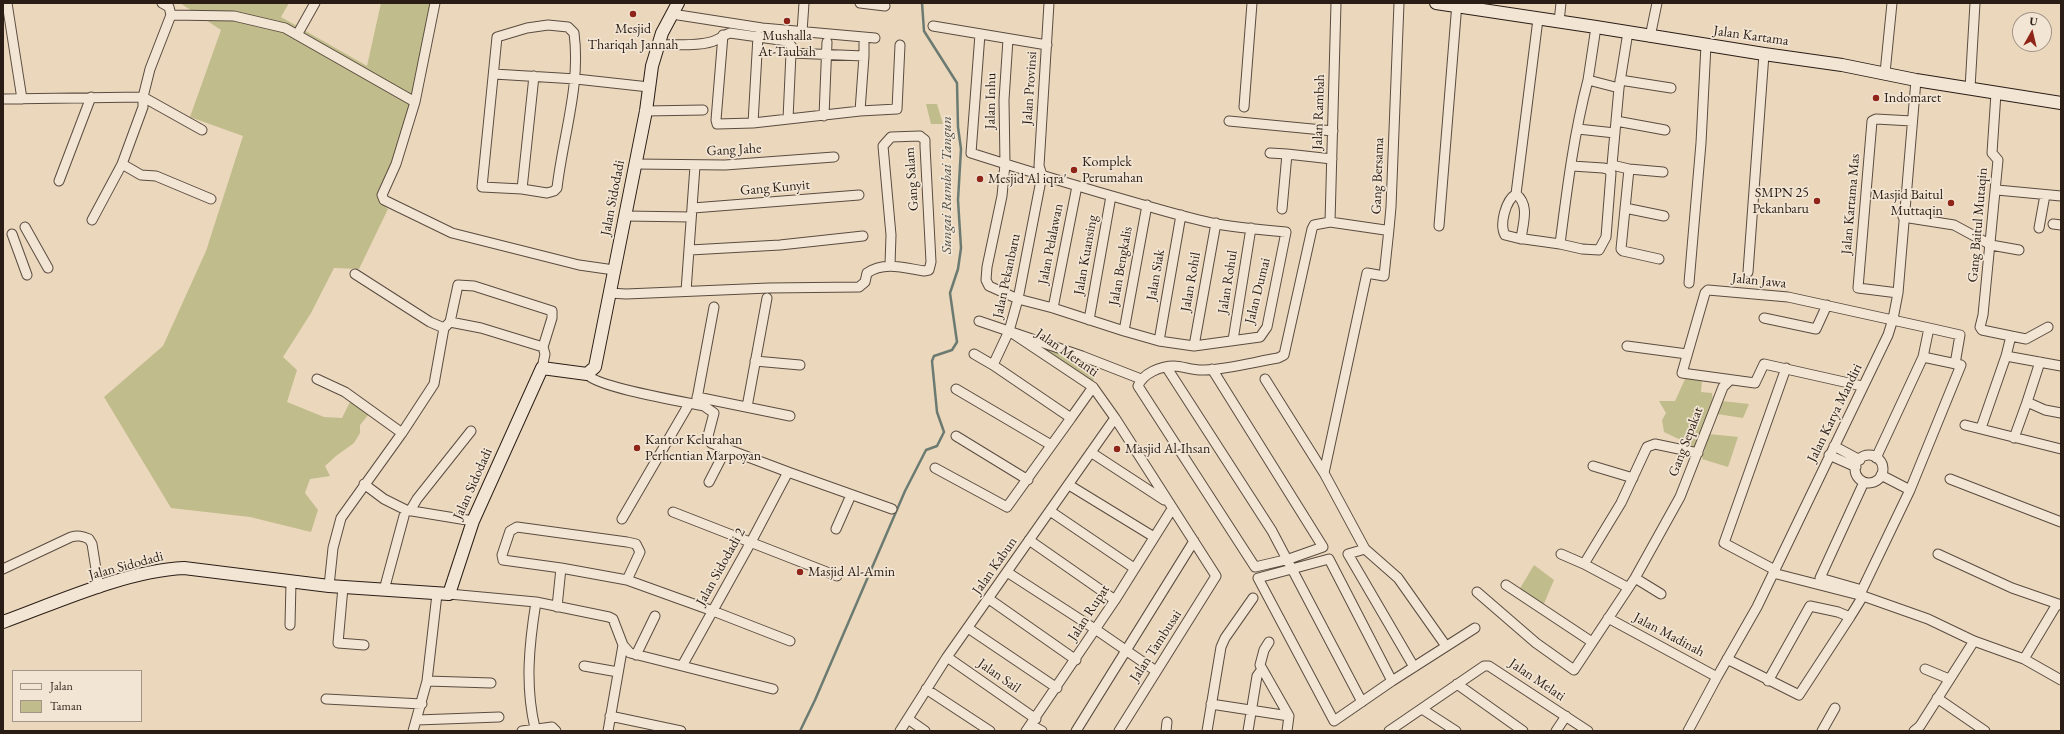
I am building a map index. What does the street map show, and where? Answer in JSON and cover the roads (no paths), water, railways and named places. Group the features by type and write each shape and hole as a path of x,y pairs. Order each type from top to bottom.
{"street":[{"path":"7,3 22,99"},
{"path":"92,220 122,164 143,107 143,97 150,68 171,15 169,7 162,3"},
{"path":"297,35 315,3"},
{"path":"435,3 415,102 396,164 382,195 384,200 452,233 579,265 614,270"},
{"path":"802,32 804,3"},
{"path":"860,3 885,6"},
{"name":"Jalan Provinsi","path":"1042,175 1039,166 1049,3"},
{"path":"1244,107 1252,3"},
{"name":"Jalan Rambah","path":"1330,222 1336,3"},
{"name":"Gang Bersama","path":"1212,369 1278,358 1284,355 1312,228 1317,224 1330,222 1385,230 1389,228 1399,3"},
{"name":"Jalan Kartama","path":"1436,3 1457,5 1538,19 1596,26 1706,46 1788,56 1916,80 2061,102"},
{"path":"1559,22 1561,3"},
{"path":"1650,37 1657,3"},
{"path":"1885,73 1892,3"},
{"path":"1970,88 1975,3"},
{"path":"1439,226 1457,5"},
{"path":"675,8 802,32 875,38"},
{"name":"Jalan Sidodadi","path":"587,374 596,367 609,293 646,111 648,87 658,45 662,33 675,8"},
{"path":"171,15 234,16 272,24 297,35 415,102"},
{"path":"1538,19 1516,194 1508,200 1505,216 1504,232 1508,236 1596,251 1600,250 1606,237 1611,173 1608,169 1603,168 1572,166"},
{"path":"548,25 568,27 574,33 576,79 557,188 554,191 547,193 522,189 482,187 497,37 527,28 548,25"},
{"path":"933,26 1047,45"},
{"path":"1560,244 1596,26"},
{"path":"1628,32 1620,84 1612,165 1629,169 1663,172"},
{"path":"658,45 708,42 730,33 787,41 792,47 788,119"},
{"path":"980,34 971,153 1005,164"},
{"path":"723,35 716,120 717,124 723,125 824,116 860,111 897,109 900,45"},
{"path":"753,123 758,36"},
{"name":"Jalan Inhu","path":"1005,164 1004,100 1008,39"},
{"path":"824,116 827,42"},
{"path":"860,111 864,43"},
{"path":"1689,283 1702,143 1706,46"},
{"path":"791,53 864,56"},
{"path":"1748,272 1764,54"},
{"path":"494,74 576,79 648,87"},
{"path":"522,189 534,76"},
{"path":"1588,80 1671,88"},
{"name":"Jalan Karya Mandiri","path":"1688,731 1757,607 1862,386 1888,335 1898,293 1903,217 1916,80"},
{"name":"Gang Baitul Mutaqin","path":"1996,93 1992,153 1998,160 1996,190 1983,314 1980,327 1982,330 2011,336"},
{"path":"59,181 91,97"},
{"path":"3,99 143,97 202,130"},
{"path":"646,111 703,110"},
{"name":"Jalan Kartama Mas","path":"1898,293 1858,288 1872,121 1876,119 1912,121"},
{"path":"1229,121 1333,131"},
{"path":"1616,121 1665,130"},
{"path":"1578,128 1615,133"},
{"name":"Gang Salam","path":"686,291 793,287 859,287 865,282 867,273 890,265 924,271 929,270 931,262 925,140 920,136 891,137 883,146 891,235 890,265"},
{"path":"1270,153 1332,159"},
{"path":"1282,209 1287,154"},
{"name":"Gang Jahe","path":"635,164 695,166 834,157"},
{"path":"122,164 141,175 156,176 211,199"},
{"name":"Jalan Dumai","path":"1005,164 1111,196 1216,224 1286,232 1267,327 1260,337 1194,346 1159,341 1053,308 1018,299 989,286 986,280 1002,196 1005,164"},
{"path":"609,293 626,294 686,291 695,166"},
{"path":"1629,169 1621,249 1623,251 1659,259"},
{"name":"Jalan Pekanbaru","path":"1042,175 1018,299 1009,331 1082,356 1140,379"},
{"name":"Jalan Pelalawan","path":"1053,308 1077,186"},
{"path":"1996,190 2061,196"},
{"path":"1516,194 1523,199 1525,210 1521,239"},
{"path":"2039,228 2045,194"},
{"name":"Gang Kunyit","path":"625,216 692,213 859,195"},
{"name":"Jalan Kuansing","path":"1089,320 1111,196"},
{"name":"Jalan Bengkalis","path":"1124,331 1147,206"},
{"path":"1625,208 1664,216"},
{"name":"Jalan Siak","path":"1159,341 1181,215"},
{"path":"1903,217 1954,225 1991,245 2019,250"},
{"name":"Jalan Rohil","path":"1194,346 1216,224"},
{"path":"24,227 48,268"},
{"name":"Jalan Rohul","path":"1233,340 1251,228"},
{"path":"1324,473 1366,273 1384,276 1389,228"},
{"path":"12,234 27,276"},
{"path":"690,250 780,245 863,236"},
{"path":"355,274 417,314 447,325 481,328 543,347"},
{"path":"329,586 333,548 341,518 402,433 434,384 447,325 458,285 474,286 552,311 552,318 543,347 545,354 542,368 587,374 591,380 608,385 694,401 747,407 790,416"},
{"name":"Jalan Jawa","path":"1730,380 1682,373 1702,298 1708,290 1788,297 1827,304 1960,335 1955,364"},
{"path":"747,407 767,298"},
{"path":"1764,318 1816,329 1827,304"},
{"path":"622,519 694,401 714,307"},
{"path":"979,321 1009,331 993,364"},
{"path":"1981,428 2006,356 2011,336 2026,340 2048,327"},
{"path":"1876,458 1923,357 1929,328"},
{"name":"Jalan Meranti","path":"1009,331 1093,387 1115,418 1216,576"},
{"path":"1627,346 1687,354"},
{"path":"974,354 993,364 1071,418"},
{"path":"2006,356 2061,366"},
{"path":"1864,482 1820,578 1862,590 1910,490 1961,365 1923,357"},
{"path":"755,361 800,365"},
{"path":"2014,438 2028,402 2040,362"},
{"path":"1730,380 1755,383 1764,364 1862,386"},
{"path":"1392,681 1329,559 1291,564 1255,567 1141,392 1138,386 1140,379 1152,372 1174,366 1188,370 1212,369 1323,547 1291,564 1258,578 1334,721 1392,681 1475,628"},
{"name":"Jalan Sidodadi","path":"3,622 99,588 158,571 184,568 329,586 443,594 473,521 542,368"},
{"path":"1167,368 1272,530 1362,702"},
{"path":"1786,368 1724,543 1774,571 1863,596 1928,619 1974,641 2024,659 2061,680"},
{"path":"317,379 345,392 402,433"},
{"path":"1265,379 1324,473 1365,549 1398,578 1446,646"},
{"name":"Gang Sepakat","path":"1477,592 1520,630 1574,670 1627,587 1635,578 1680,497 1723,387 1730,380"},
{"path":"934,468 1008,507 1093,387"},
{"path":"956,389 1051,445"},
{"path":"694,401 714,413 708,440 711,443 892,509"},
{"path":"2028,402 2045,410 2061,413"},
{"name":"Jalan Kabun","path":"900,731 947,657 1092,453 1115,418"},
{"path":"1965,425 2061,449"},
{"path":"384,590 407,514 417,499 472,431"},
{"path":"956,436 1028,480"},
{"path":"1584,564 1621,503 1647,448 1656,444 1698,453"},
{"path":"709,482 726,449"},
{"path":"1831,451 1858,464"},
{"path":"1092,453 1170,506"},
{"path":"1868,456 1876,458 1882,464 1881,475 1873,482 1864,482 1857,476 1858,464 1868,456"},
{"path":"1593,466 1633,478"},
{"name":"Jalan Sidodadi 2","path":"682,666 752,542 788,472"},
{"path":"1881,475 1910,490"},
{"path":"1950,479 2061,522"},
{"path":"364,484 407,514 473,521"},
{"path":"1069,485 1154,537"},
{"path":"836,529 851,495"},
{"name":"Jalan Rupat","path":"1031,725 1115,600 1154,537 1170,506"},
{"path":"1050,511 1134,568"},
{"path":"673,512 837,576"},
{"path":"627,580 640,552 636,544 517,528 510,531 502,556 503,560 561,568 627,580 790,641"},
{"path":"3,569 77,535 84,536 89,539 92,544 99,588"},
{"path":"1030,540 1115,600"},
{"path":"1076,731 1194,542"},
{"path":"1365,549 1348,554 1414,667"},
{"path":"1561,554 1584,564 1627,587"},
{"path":"1938,554 2012,588 2059,605 2024,659"},
{"path":"557,607 561,568"},
{"path":"1007,572 1095,629 1156,671"},
{"name":"Jalan Tambusai","path":"1118,731 1216,576"},
{"path":"1635,578 1661,594"},
{"path":"290,625 291,582"},
{"path":"1506,585 1592,642"},
{"path":"343,587 338,643 364,644"},
{"path":"413,731 422,704 443,594 536,602 613,619 623,645 630,653 773,689"},
{"path":"1727,659 1768,681 1799,695 1863,596"},
{"path":"989,598 1076,660"},
{"path":"1207,731 1221,647 1225,638 1253,598"},
{"path":"535,728 530,707 529,664 531,634 536,602"},
{"path":"1768,681 1810,606 1838,612 1850,617"},
{"path":"636,655 655,616"},
{"name":"Jalan Madinah","path":"1608,618 1717,677"},
{"path":"968,628 1056,688"},
{"path":"1914,731 1920,726 1974,641"},
{"path":"1269,642 1261,658 1260,665 1289,716 1287,731"},
{"path":"608,731 623,645"},
{"name":"Jalan Sail","path":"947,657 1031,725"},
{"path":"584,666 618,672"},
{"name":"Jalan Melati","path":"1389,731 1484,666 1489,666 1588,731"},
{"path":"1248,731 1257,676 1262,669"},
{"path":"1925,669 1949,679"},
{"path":"427,681 491,683"},
{"path":"1457,684 1523,731"},
{"path":"926,689 990,731"},
{"path":"1937,698 1985,731"},
{"path":"326,699 422,704"},
{"path":"1211,704 1289,716"},
{"path":"1822,731 1835,708"},
{"path":"1422,709 1456,731"},
{"path":"610,716 681,731"},
{"path":"1556,731 1566,716"},
{"path":"417,720 499,717"},
{"path":"908,719 925,731"},
{"path":"1031,725 1042,731"},
{"path":"522,731 535,728 552,727 556,731"}],"waterway":[{"name":"Sungai Rumbai Tangun","path":"800,731 815,700 905,491 926,450 937,446 944,432 937,412 932,361 934,356 952,350 957,342 950,293 958,269 961,248 958,200 961,149 958,127 957,83 924,31 922,3"}],"place":[{"name":"Mesjid Thariqah Jannah","path":"633,14"},
{"name":"Mushalla At-Taubah","path":"787,21"},
{"name":"Indomaret","path":"1876,98"},
{"name":"Komplek Perumahan","path":"1074,170"},
{"name":"Mesjid Al iqra'","path":"980,179"},
{"name":"SMPN 25 Pekanbaru","path":"1817,201"},
{"name":"Masjid Baitul Muttaqin","path":"1951,203"},
{"name":"Kantor Kelurahan Perhentian Marpoyan","path":"637,448"},
{"name":"Masjid Al-Ihsan","path":"1117,449"},
{"name":"Masjid Al-Amin","path":"800,572"}]}
